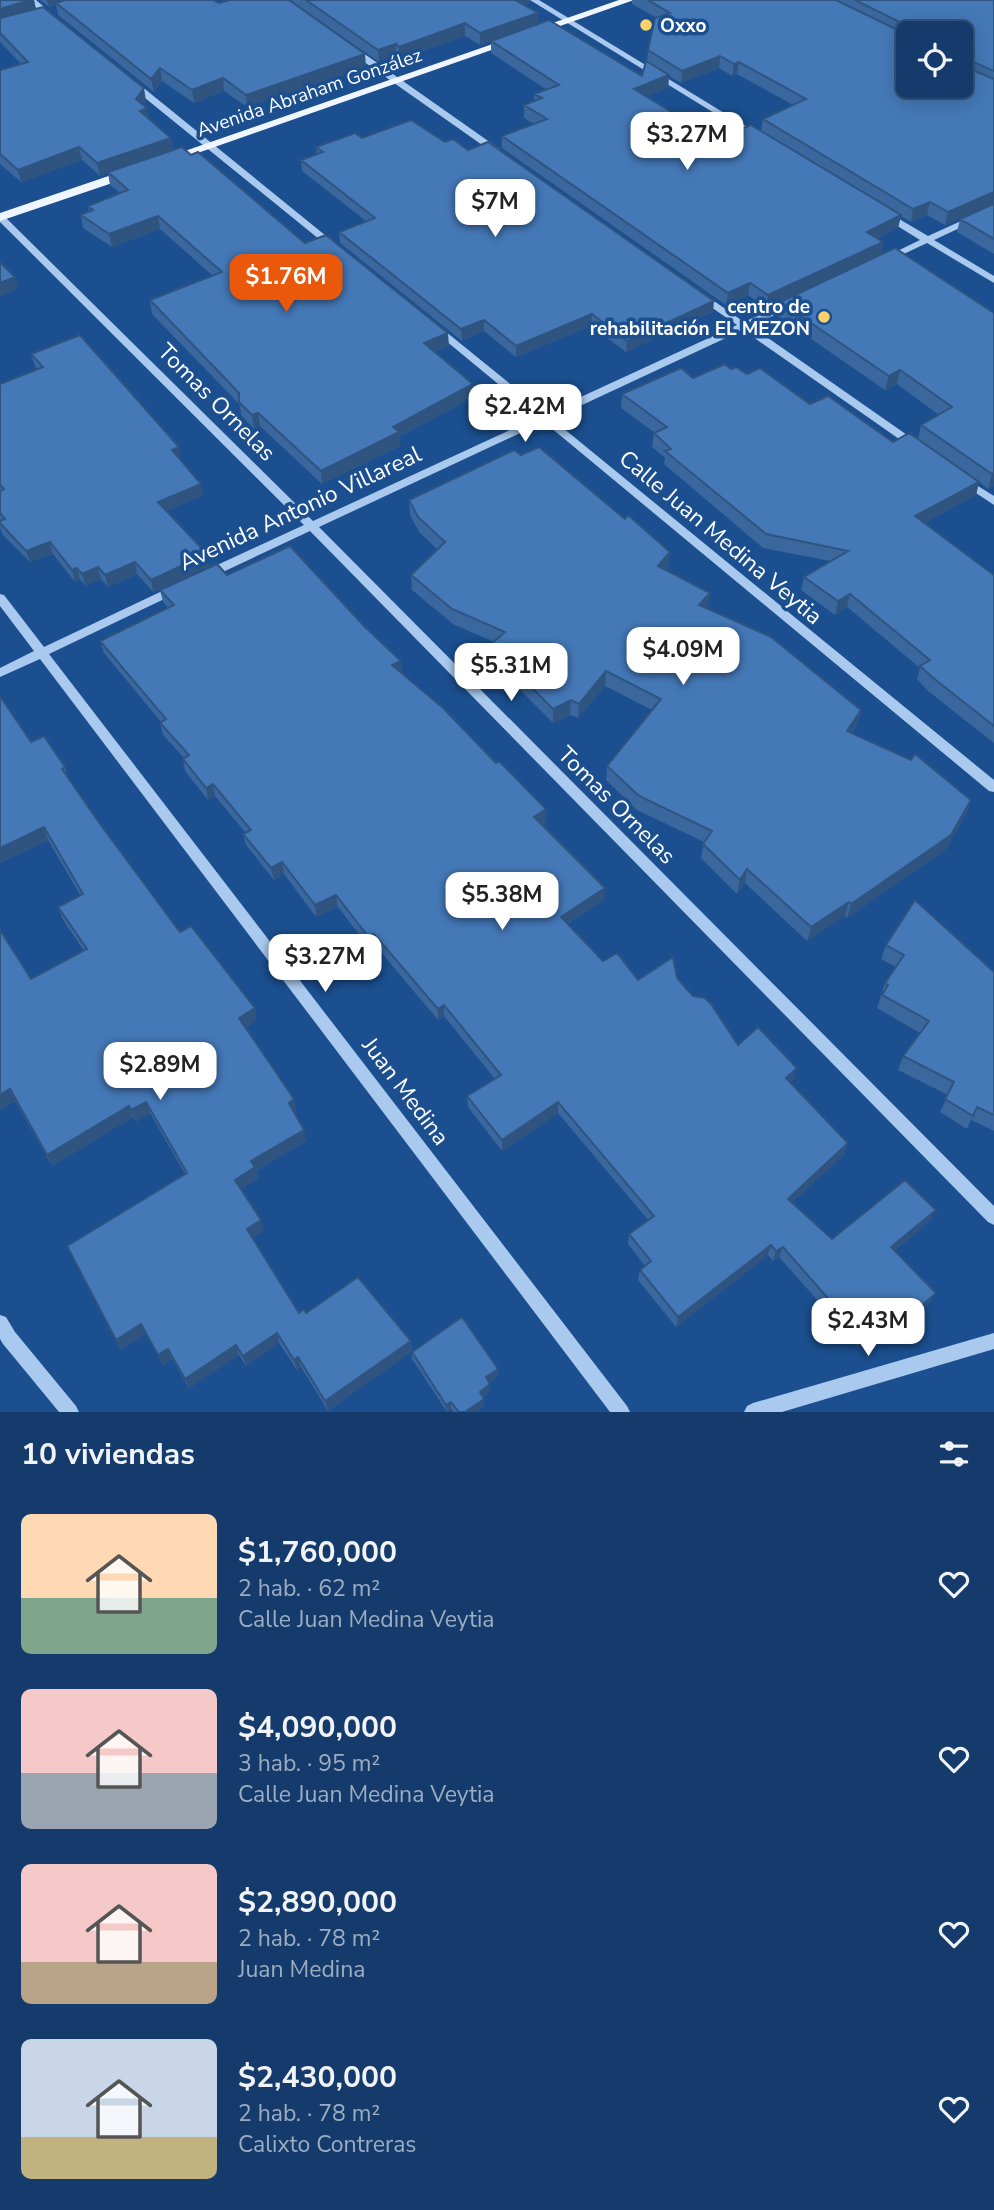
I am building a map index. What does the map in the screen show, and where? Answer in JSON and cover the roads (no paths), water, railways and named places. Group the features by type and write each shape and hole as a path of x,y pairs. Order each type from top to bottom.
{"main road":[{"name":"Avenida Abraham González","path":"156,163 629,0"},
{"path":"0,217 143,168"}],"street":[{"path":"31,0 58,22"},
{"path":"534,0 773,145"},
{"path":"35,16 58,10"},
{"path":"344,44 509,160"},
{"path":"122,75 339,251"},
{"path":"878,263 994,209"},
{"path":"880,211 994,280"},
{"name":"Tomas Ornelas","path":"0,217 312,526 994,1217"},
{"path":"687,286 926,453"},
{"name":"Avenida Antonio Villareal","path":"0,673 42,651 804,297"},
{"name":"Calle Juan Medina Veytia","path":"426,321 994,787"},
{"path":"960,477 994,501"},
{"name":"Juan Medina","path":"0,598 621,1412"},
{"path":"0,1323 9,1338 70,1412"},
{"path":"753,1412 994,1341"}],"place":[{"name":"Oxxo","path":"646,25"},
{"name":"centro de rehabilitación EL MEZON","path":"824,317"}]}
